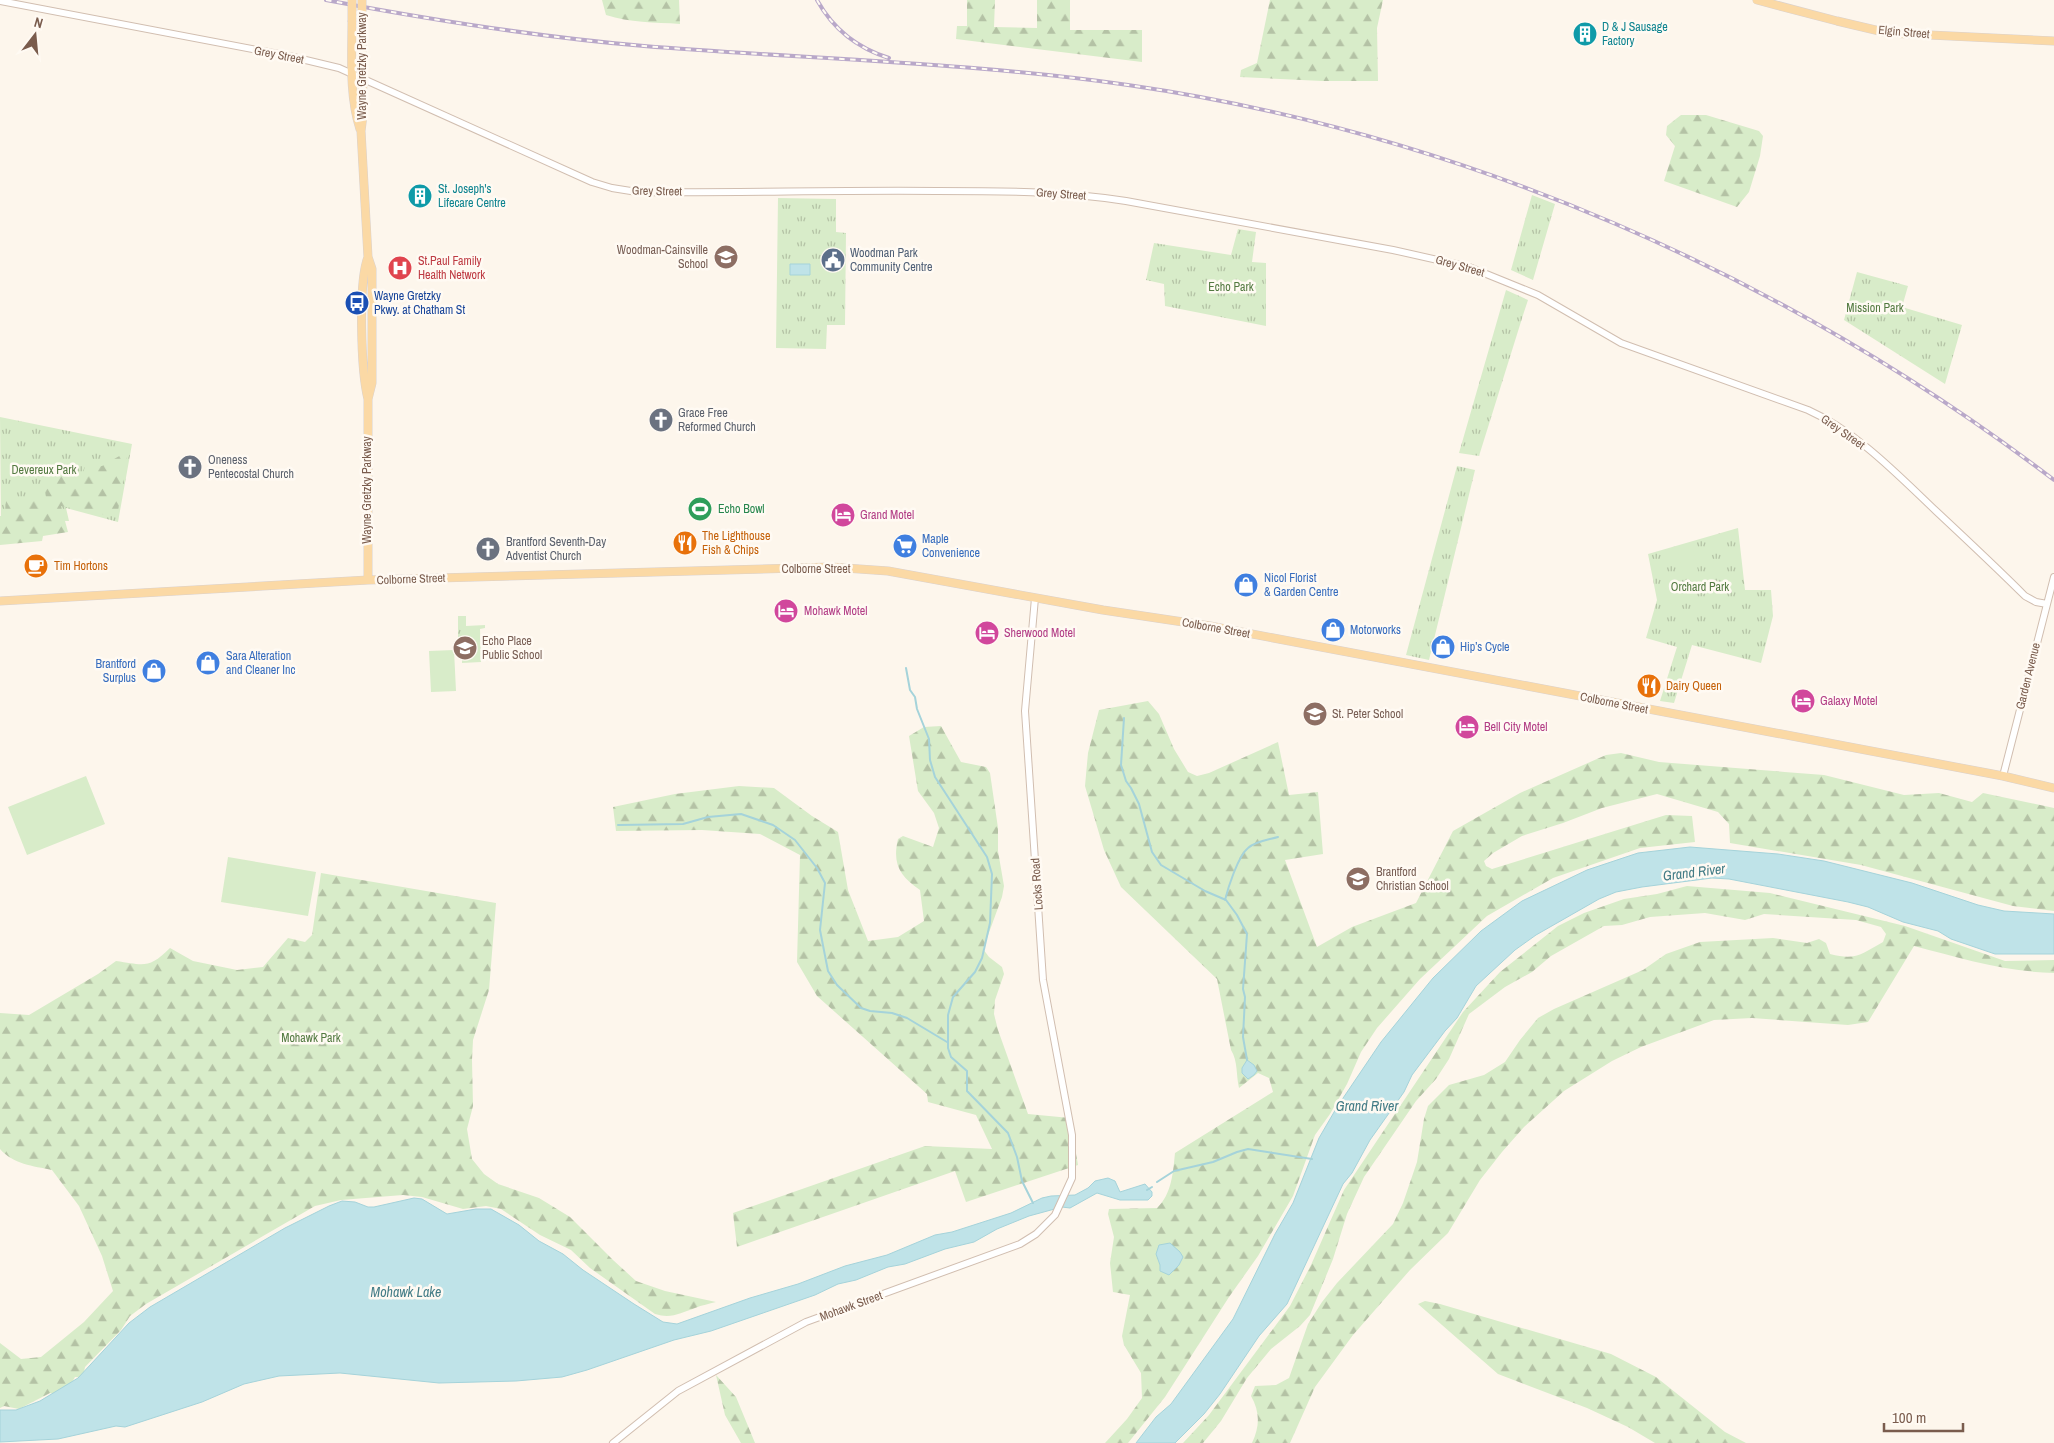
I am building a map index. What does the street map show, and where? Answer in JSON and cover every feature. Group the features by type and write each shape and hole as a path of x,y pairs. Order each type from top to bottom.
{"main road":[{"name":"Wayne Gretzky Parkway","path":"352,0 352,74 355,115 361,131"},
{"name":"Wayne Gretzky Parkway","path":"362,0 363,79 361,131 368,258 364,268 363,314 364,383 368,399 368,580"},
{"name":"Elgin Street","path":"1757,0 1837,22 1888,33 2054,41"},
{"name":"Colborne Street","path":"0,601 368,580 830,567 888,571 1035,598 1210,626 2003,776 2054,788"}],"street":[{"name":"Grey Street","path":"0,1 289,56 338,68 530,156 592,182 612,188 637,192 669,193 825,190 1015,191 1085,195 1393,250 1469,267 1538,295 1621,343 1826,419 1854,438 1914,489 2025,596 2036,602 2047,604"},
{"name":"Garden Avenue","path":"2003,776 2054,577"},
{"name":"Locks Road","path":"1035,598 1025,711 1043,980 1072,1136 1072,1168"},
{"name":"Mohawk Street","path":"613,1443 678,1391 806,1322 1020,1244 1036,1234 1056,1215 1072,1178 1072,1168"}],"green space":[{"path":"602,0 679,0 680,24 615,18 606,15"},
{"path":"967,0 995,0 994,27 1037,28 1037,0 1070,0 1070,30 1142,30 1142,62 956,39 957,26 967,26"},
{"path":"1270,0 1383,0 1377,28 1378,81 1322,81 1240,77 1241,70 1257,63"},
{"path":"1681,115 1706,115 1759,131 1763,136 1760,156 1749,192 1737,207 1664,181 1675,146 1666,135 1667,126"},
{"path":"1532,195 1555,204 1533,280 1511,270"},
{"path":"778,198 836,199 836,232 846,233 845,325 827,325 826,349 776,348"},
{"name":"Echo Park","path":"1238,229 1256,232 1252,262 1266,263 1266,326 1165,306 1164,284 1146,280 1154,243 1231,255"},
{"path":"1233,271 1233,284 1219,284 1219,272"},
{"name":"Mission Park","path":"1857,272 1908,286 1902,307 1962,325 1945,384 1844,320"},
{"path":"1506,290 1528,300 1479,456 1459,453"},
{"name":"Devereux Park","path":"0,417 132,444 118,522 66,508 69,521 1,520"},
{"path":"128,451 117,517 61,506 68,532 43,536 42,541 0,545 0,516 5,516 6,500 46,497 41,469 50,466 53,477 83,474 85,466 102,466"},
{"path":"1457,466 1475,470 1429,660 1406,655"},
{"name":"Orchard Park","path":"1738,528 1745,590 1771,590 1773,616 1761,663 1692,645 1674,703 1660,701 1677,647 1646,638 1657,600 1648,554"},
{"path":"1692,547 1699,575 1685,579 1678,551"},
{"path":"1682,587 1687,589 1690,594 1689,600 1680,607 1672,605 1664,593 1665,589"},
{"path":"458,616 466,616 466,626 485,625 485,628 480,629 481,662 462,663 462,644 458,643"},
{"path":"454,650 456,691 431,692 429,651"},
{"path":"1148,701 1159,714 1174,749 1188,772 1197,776 1209,773 1278,742 1289,795 1318,792 1323,854 1285,860 1317,947 1352,927 1416,903 1453,831 1520,793 1606,755 1621,753 1659,762 1824,775 1904,795 1939,793 1972,802 1983,793 2054,808 2054,911 2013,906 1861,865 1730,843 1729,824 1718,812 1657,794 1602,808 1522,836 1493,853 1484,861 1486,866 1492,869 1666,815 1692,816 1695,842 1640,848 1553,878 1487,916 1420,979 1377,1028 1361,1052 1347,1084 1330,1114 1315,1135 1293,1196 1258,1256 1229,1297 1165,1397 1128,1443 1105,1443 1127,1419 1142,1398 1141,1373 1124,1345 1122,1336 1130,1295 1113,1292 1110,1263 1114,1237 1108,1214 1109,1209 1157,1208 1169,1189 1175,1153 1273,1092 1269,1078 1258,1073 1239,1088 1236,1063 1231,1050 1217,979 1121,887 1104,850 1085,786 1088,753 1099,710"},
{"path":"941,726 961,762 986,767 990,773 998,828 998,851 1004,886 1002,897 983,949 989,957 1002,967 1004,974 995,1000 994,1014 998,1030 1028,1114 1070,1118 1078,1165 966,1202 955,1171 737,1247 733,1213 925,1146 992,1149 976,1115 928,1102 927,1094 817,996 797,962 800,855 760,834 702,830 616,831 613,807 675,794 739,786 774,788 812,816 838,832 848,890 868,941 898,937 924,921 920,890 907,880 899,869 896,856 898,839 903,836 933,847 939,828 934,813 918,791 909,736 924,727"},
{"path":"86,776 105,824 27,855 8,807"},
{"path":"228,857 316,872 308,916 221,902"},
{"name":"Mohawk Park","path":"321,873 496,903 489,990 473,1040 473,1106 467,1129 472,1159 484,1174 498,1184 539,1198 570,1217 636,1281 665,1291 716,1302 676,1315 655,1314 590,1268 571,1250 540,1235 501,1209 486,1206 463,1209 422,1197 403,1195 341,1200 315,1206 146,1304 130,1316 121,1330 85,1367 83,1377 75,1377 65,1394 61,1396 50,1393 19,1409 4,1406 0,1408 0,1343 21,1359 41,1357 84,1322 113,1291 102,1256 79,1206 52,1170 17,1161 0,1149 0,1013 29,1015 98,974 116,961 146,964 163,955 170,948 193,961 237,970 263,967 288,938 305,942 312,935"},
{"path":"1687,886 1770,893 1905,926 2005,961 2054,960 2054,973 2001,967 1914,946 1868,1022 1848,1025 1752,1018 1714,1020 1641,1047 1612,1061 1564,1091 1524,1127 1502,1152 1480,1180 1448,1233 1410,1270 1353,1335 1315,1387 1290,1443 1252,1443 1258,1425 1256,1408 1251,1396 1255,1386 1276,1385 1289,1378 1308,1324 1322,1302 1337,1283 1393,1224 1403,1203 1417,1162 1428,1106 1449,1085 1484,1075 1505,1062 1538,1018 1554,1009 1643,970 1666,954 1700,942 1773,938 1807,943 1819,939 1826,943 1830,954 1846,957 1863,953 1883,942 1886,934 1881,927 1856,920 1764,914 1745,920 1705,913 1650,917 1622,925 1604,926 1551,956 1532,972 1505,987 1469,1014 1449,1059 1436,1079 1416,1101 1364,1177 1347,1214 1333,1259 1310,1315 1300,1326 1271,1349 1247,1378 1221,1421 1203,1443 1183,1443 1209,1415 1290,1306 1311,1265 1344,1190 1463,1012 1500,972 1558,926 1584,913 1624,899 1657,894"},
{"path":"1425,1301 1611,1354 1656,1377 1725,1432 1746,1443 1655,1443 1628,1427 1587,1408 1498,1374 1418,1304"},
{"path":"716,1375 736,1397 755,1443 741,1443 725,1415"}],"water":[{"path":"790,264 810,264 810,275 790,275"},
{"name":"Grand River","path":"1690,847 1778,854 1824,861 1912,883 1978,905 2004,911 2054,914 2054,954 1995,954 1951,939 1938,931 1903,922 1868,907 1729,879 1712,878 1642,887 1616,892 1599,899 1536,935 1515,950 1476,986 1457,1018 1412,1075 1404,1092 1370,1140 1352,1173 1343,1184 1287,1304 1259,1336 1220,1394 1204,1414 1175,1443 1136,1443 1156,1417 1171,1404 1233,1319 1275,1234 1293,1203 1319,1138 1337,1107 1381,1042 1433,978 1481,931 1522,901 1587,870 1638,853"},
{"path":"1247,1060 1254,1065 1257,1071 1248,1079 1242,1073 1242,1068"},
{"name":"Mohawk Lake","path":"1108,1178 1115,1181 1120,1192 1145,1184 1152,1192 1152,1196 1148,1200 1120,1200 1097,1193 1070,1208 1062,1207 1029,1216 997,1229 974,1242 945,1249 905,1264 888,1267 856,1280 838,1284 815,1295 711,1331 674,1340 562,1377 516,1381 439,1383 340,1373 279,1376 244,1384 202,1402 125,1427 116,1426 58,1439 0,1442 0,1410 16,1410 40,1401 78,1378 129,1323 150,1307 285,1228 342,1201 374,1207 414,1198 422,1199 447,1214 476,1209 491,1209 519,1225 539,1241 563,1254 583,1270 663,1322 677,1324 750,1298 798,1284 845,1266 887,1255 935,1235 952,1232 1011,1213 1042,1198 1075,1195 1088,1188 1095,1181"},
{"path":"1170,1243 1183,1257 1179,1265 1169,1275 1160,1271 1156,1254 1159,1245"}],"waterway":[{"path":"906,668 910,690 915,697 917,709 929,739 930,760 935,777 987,857 992,874 990,923 982,958 975,972 953,997 948,1015 948,1048 951,1057 967,1071 967,1091 1008,1133 1017,1157 1022,1181 1033,1203"},
{"path":"1124,718 1121,765 1126,781 1139,804 1152,852 1161,865 1205,891 1226,900 1247,934 1243,989 1245,997 1243,1037 1247,1060"},
{"path":"618,825 683,824 708,817 741,814 773,825 795,840 817,868 825,883 820,930 828,971 837,985 861,1008 870,1011 892,1013 907,1018 947,1042"},
{"path":"1225,900 1234,872 1244,852 1255,844 1278,837"},
{"path":"1157,1182 1174,1171 1213,1162 1248,1149 1312,1159"},
{"path":"1147,1190 1152,1187"}],"railway":[{"path":"326,0 485,27 564,38 644,46 947,66 1068,77 1128,85 1253,108 1376,139 1497,177 1616,224 1731,278 1843,339 1950,406 2054,480"},
{"path":"817,0 830,20 847,36 866,49 889,58"}],"place":[{"name":"D & J Sausage Factory","path":"1585,34"},
{"name":"St. Joseph's Lifecare Centre","path":"420,196"},
{"name":"Woodman-Cainsville School","path":"726,257"},
{"name":"Woodman Park Community Centre","path":"833,260"},
{"name":"St.Paul Family Health Network","path":"400,268"},
{"name":"Wayne Gretzky Pkwy. at Chatham St","path":"357,303"},
{"name":"Grace Free Reformed Church","path":"661,420"},
{"name":"Oneness Pentecostal Church","path":"190,467"},
{"name":"Echo Bowl","path":"700,509"},
{"name":"Grand Motel","path":"843,515"},
{"name":"The Lighthouse Fish & Chips","path":"685,543"},
{"name":"Maple Convenience","path":"905,546"},
{"name":"Brantford Seventh-Day Adventist Church","path":"488,549"},
{"name":"Tim Hortons","path":"36,566"},
{"name":"Nicol Florist & Garden Centre","path":"1246,585"},
{"name":"Mohawk Motel","path":"786,611"},
{"name":"Motorworks","path":"1333,630"},
{"name":"Sherwood Motel","path":"987,633"},
{"name":"Hip’s Cycle","path":"1443,647"},
{"name":"Echo Place Public School","path":"465,648"},
{"name":"Sara Alteration and Cleaner Inc","path":"208,663"},
{"name":"Brantford Surplus","path":"154,671"},
{"name":"Dairy Queen","path":"1649,686"},
{"name":"Galaxy Motel","path":"1803,701"},
{"name":"St. Peter School","path":"1315,714"},
{"name":"Bell City Motel","path":"1467,727"},
{"name":"Brantford Christian School","path":"1358,879"}]}
